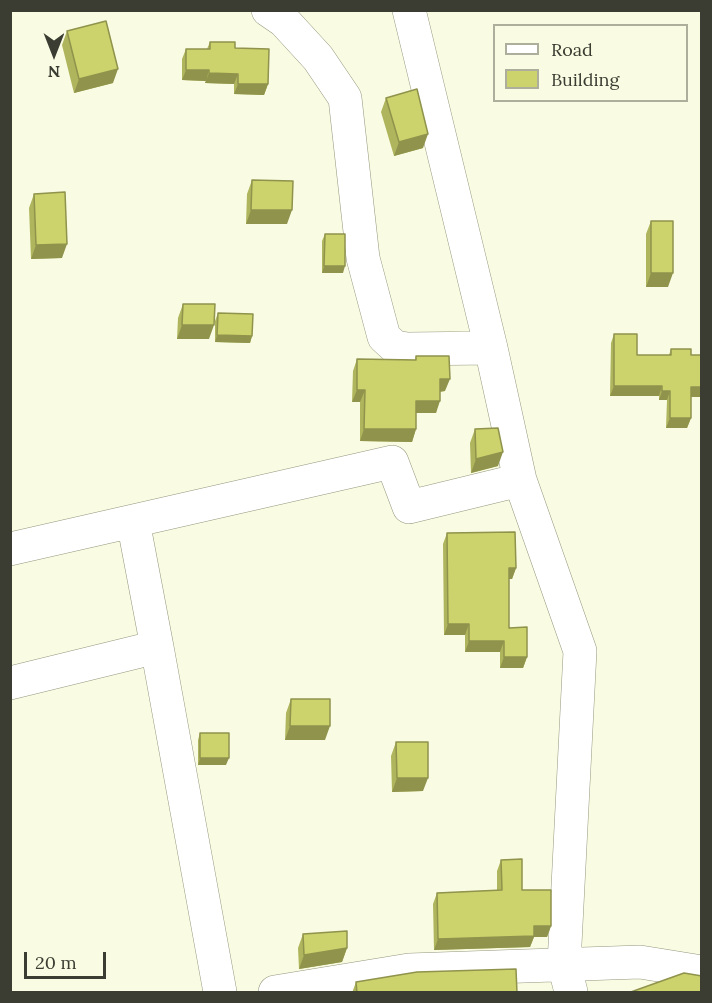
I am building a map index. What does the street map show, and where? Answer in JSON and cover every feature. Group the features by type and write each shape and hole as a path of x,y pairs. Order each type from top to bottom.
{"street":[{"path":"268,10 284,21 318,58 345,98 363,258 384,337 395,347 407,349 491,348"},
{"path":"409,10 491,348 520,480 580,651 568,978"},
{"path":"10,549 392,462 410,507 520,480"},
{"path":"133,521 220,993"},
{"path":"10,683 157,647"},
{"path":"275,993 410,970 568,978 640,962 702,972"}],"building":[{"path":"106,21 118,69 79,79 67,31"},
{"path":"210,42 235,42 235,48 269,49 268,84 238,84 238,74 186,70 186,49 210,49"},
{"path":"417,89 428,134 399,142 386,98"},
{"path":"252,180 293,181 292,210 251,210"},
{"path":"65,192 67,244 36,245 34,194"},
{"path":"651,221 673,221 673,273 651,273"},
{"path":"325,234 345,234 345,266 324,266"},
{"path":"183,304 215,304 214,325 182,325"},
{"path":"218,313 253,314 252,336 217,335"},
{"path":"614,334 637,334 637,355 671,355 671,349 691,349 691,355 702,355 702,387 691,387 691,418 670,418 670,391 662,391 662,386 614,386"},
{"path":"416,356 449,356 450,379 440,379 440,401 416,401 416,429 364,429 365,390 357,390 357,359 416,360"},
{"path":"498,428 503,452 476,459 475,429"},
{"path":"515,532 516,568 509,568 509,628 527,627 527,657 504,657 504,641 469,641 469,624 448,624 447,533"},
{"path":"291,699 330,699 330,726 290,726"},
{"path":"200,733 229,733 229,758 200,758"},
{"path":"396,742 428,742 428,778 397,778"},
{"path":"522,859 522,890 551,890 551,926 534,926 534,936 438,939 437,893 502,890 501,860"},
{"path":"347,931 347,948 304,955 303,934"},
{"path":"516,969 517,993 357,993 356,982 417,972"},
{"path":"684,973 702,976 702,993 628,993"}]}
